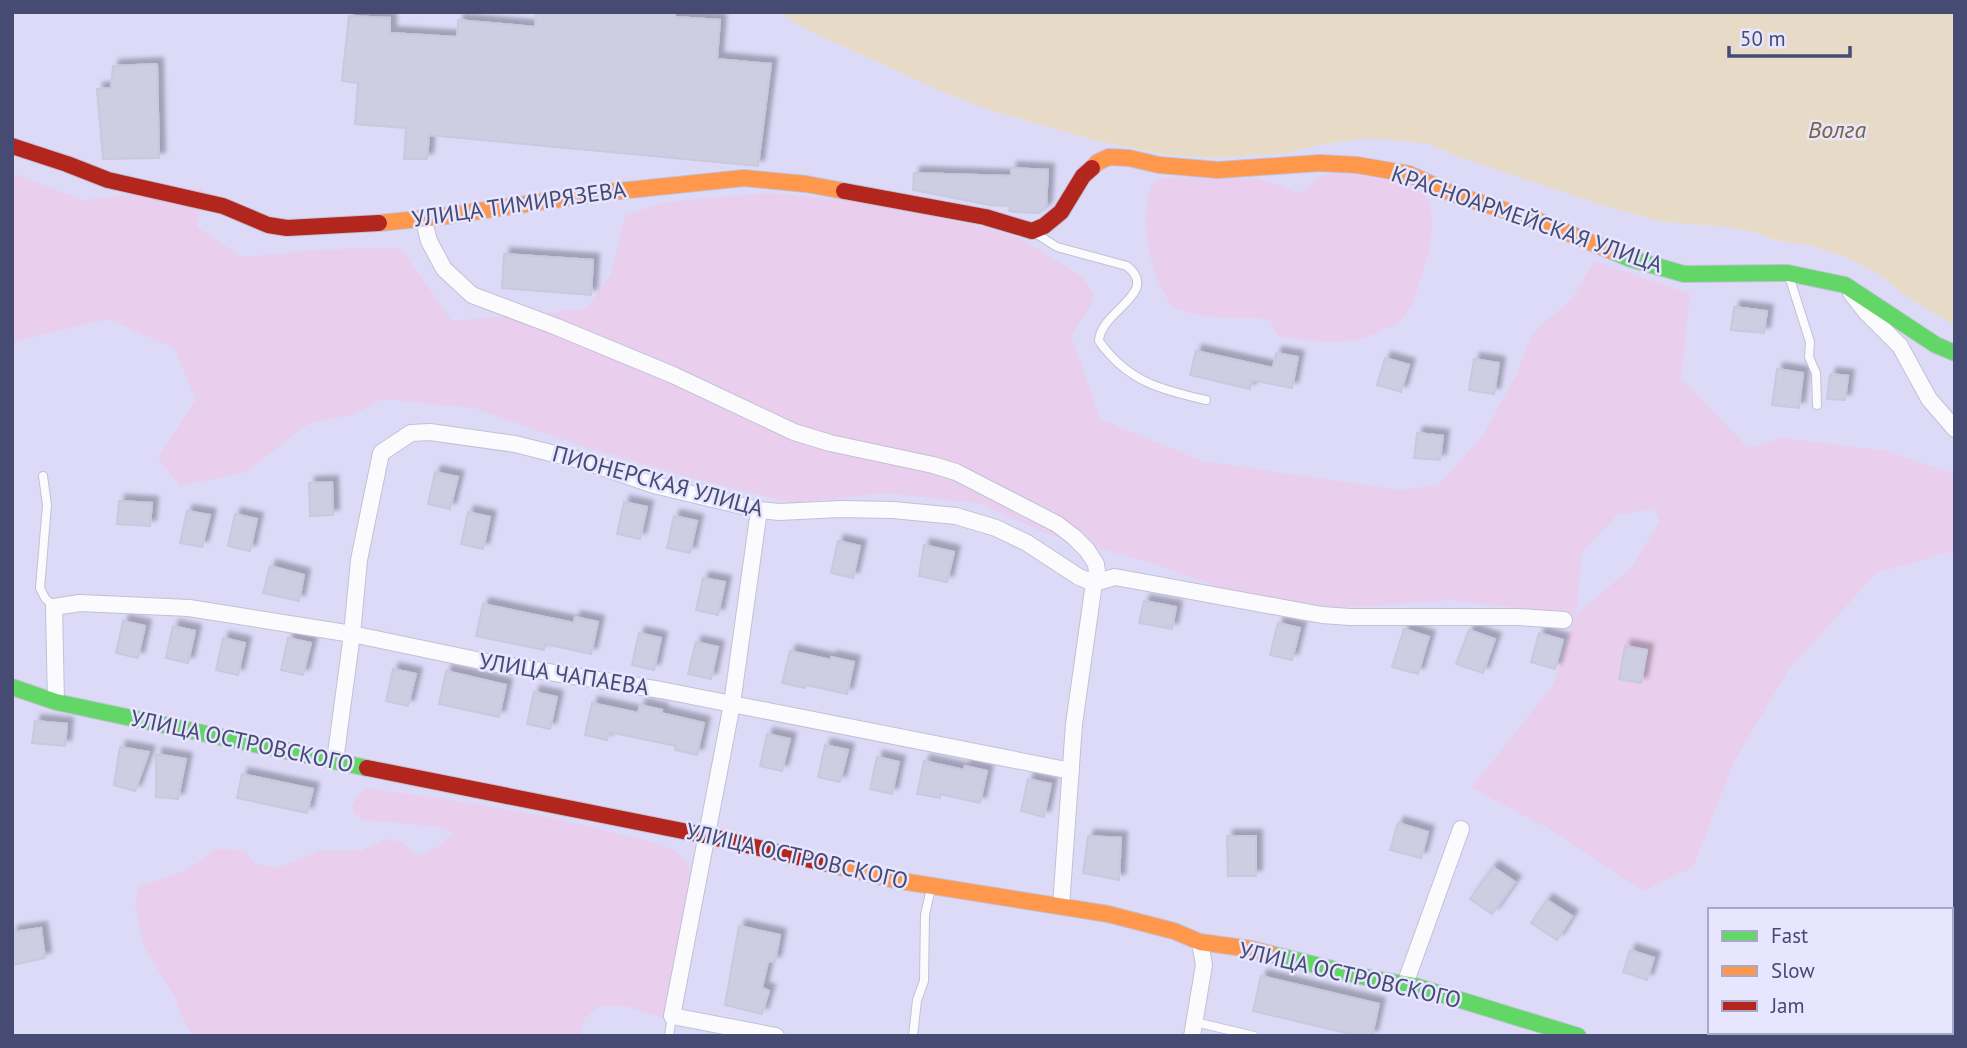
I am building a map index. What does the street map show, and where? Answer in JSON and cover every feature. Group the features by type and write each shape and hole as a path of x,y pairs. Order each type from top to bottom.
{"street":[{"name":"УЛИЦА ТИМИРЯЗЕВА","path":"12,146 108,180 223,206 268,225 286,228 344,226 423,218 600,192 744,177 806,184 985,217 1032,231"},
{"name":"КРАСНОАРМЕЙСКАЯ УЛИЦА","path":"1032,231 1044,226 1061,212 1083,176 1098,162 1109,157 1217,170 1332,163 1409,174 1453,194 1539,221 1628,258 1684,274 1788,273 1845,285"},
{"path":"423,218 429,241 444,269 472,295 673,375 794,432 830,443 933,465 966,477 1057,524 1087,550 1096,564 1097,573 1074,724 1062,906"},
{"path":"1845,285 1936,345 1955,353"},
{"path":"1845,285 1866,312 1900,346 1929,399 1955,429"},
{"name":"ПИОНЕРСКАЯ УЛИЦА","path":"352,634 359,560 381,453 411,433 430,432 515,444 583,461 654,485 759,510 893,510 956,516 996,528 1027,543 1079,577 1094,583"},
{"path":"759,510 732,704 673,1016 776,1036"},
{"path":"1094,583 1115,577 1322,615 1564,620"},
{"name":"УЛИЦА ЧАПАЕВА","path":"54,607 80,603 189,608 352,634 486,662 661,690 1071,771"},
{"path":"54,607 56,702"},
{"path":"335,761 352,634"},
{"name":"УЛИЦА ОСТРОВСКОГО","path":"13,691 335,761 708,836 895,880 1108,914 1174,931 1200,942 1251,949 1405,984 1578,1036"},
{"path":"1405,984 1461,829"},
{"path":"1193,1029 1204,965 1200,942"},
{"path":"1794,1036 1812,1034"}],"lane":[{"path":"1032,231 1057,247 1127,266 1135,272 1138,282 1136,290 1106,321 1099,332 1099,341 1105,350 1138,378 1154,387 1206,400"},
{"path":"1788,273 1810,342 1809,357 1816,373 1817,405"},
{"path":"43,476 47,505 40,588 54,607"},
{"path":"913,1036 917,1000 924,981 925,915 931,885"},
{"path":"669,1036 673,1016"},
{"path":"1193,1029 1254,1036"}],"shaded area":[{"path":"12,12 776,12 814,33 943,92 989,110 1097,141 1168,155 1211,158 1288,153 1323,144 1371,138 1428,144 1608,207 1663,222 1728,227 1778,241 1809,245 1847,258 1883,277 1909,298 1955,326 1955,1036 12,1036"},
{"path":"12,173 83,200 203,188 197,227 242,257 330,249 400,248 452,321 586,309 611,275 625,216 665,202 770,193 863,202 984,227 1021,239 1081,276 1094,294 1091,305 1071,336 1100,419 1202,461 1400,490 1438,485 1482,437 1516,375 1534,332 1573,298 1594,261 1690,294 1681,378 1748,448 1782,438 1886,451 1955,474 1955,554 1949,552 1876,573 1789,669 1734,761 1693,867 1643,891 1550,829 1471,788 1554,684 1575,615 1450,600 1339,608 1237,593 1155,564 1045,533 981,504 887,493 792,503 688,477 582,446 474,408 382,399 354,414 308,424 246,472 180,486 158,458 196,400 174,348 108,319 12,342","holes":["1653,509 1660,521 1632,567 1576,615 1582,552 1617,515"]},
{"path":"1333,173 1391,177 1421,192 1430,201 1430,248 1413,303 1399,323 1359,340 1328,342 1279,337 1269,319 1193,314 1170,303 1153,268 1147,236 1147,204 1150,190 1157,179 1255,178 1294,192 1304,191 1319,176"},
{"path":"366,788 556,819 650,841 679,854 688,866 691,882 662,1018 626,1006 600,1006 584,1019 579,1036 192,1035 175,997 144,947 135,906 138,886 178,873 217,850 246,851 255,864 278,868 320,851 361,851 386,839 402,842 417,856 438,847 454,832 435,826 363,820 354,813 352,806 359,793"}],"water":[{"name":"Волга","path":"776,12 1955,12 1955,326 1909,298 1883,277 1847,258 1810,245 1778,241 1728,227 1663,222 1608,207 1428,144 1371,138 1323,144 1288,153 1212,158 1168,155 1097,141 989,110 943,92 814,33"}],"building":[{"path":"536,12 675,12 675,17 720,20 717,59 771,64 758,166 429,135 427,159 404,159 406,128 355,124 358,83 342,81 349,16 390,18 390,33 457,37 458,20 535,27"},
{"path":"157,64 159,158 103,159 97,89 111,88 113,66"},
{"path":"1011,168 1048,170 1046,207 1039,213 1014,212 1009,211 1010,206 990,205 913,190 914,173 1011,176"},
{"path":"504,254 593,260 591,295 502,288"},
{"path":"1734,307 1767,311 1764,333 1731,330"},
{"path":"1196,351 1273,368 1276,353 1298,357 1292,388 1252,380 1250,389 1190,375"},
{"path":"1385,358 1409,365 1401,392 1377,385"},
{"path":"1474,359 1499,363 1494,394 1469,390"},
{"path":"1777,369 1803,373 1799,408 1772,405"},
{"path":"1830,374 1848,376 1845,400 1827,399"},
{"path":"1417,433 1443,436 1440,460 1414,458"},
{"path":"435,472 458,477 450,509 428,504"},
{"path":"332,482 333,515 310,516 309,483"},
{"path":"119,501 152,503 150,526 117,524"},
{"path":"624,502 647,507 640,539 617,534"},
{"path":"187,511 210,515 202,547 180,543"},
{"path":"468,512 490,517 483,549 461,544"},
{"path":"235,514 257,519 250,551 228,546"},
{"path":"674,516 697,521 690,553 667,548"},
{"path":"838,541 860,546 853,578 831,573"},
{"path":"924,545 954,552 947,582 919,576"},
{"path":"270,566 304,575 299,601 263,593"},
{"path":"703,578 725,582 718,615 696,610"},
{"path":"1144,601 1176,607 1172,629 1139,623"},
{"path":"483,604 574,623 575,617 598,622 591,654 545,644 544,650 476,636"},
{"path":"123,621 145,626 138,658 116,653"},
{"path":"1278,623 1300,628 1292,660 1270,655"},
{"path":"173,626 195,631 188,663 166,658"},
{"path":"1404,629 1429,637 1418,674 1392,667"},
{"path":"1469,630 1495,639 1483,673 1456,664"},
{"path":"639,633 661,638 654,670 632,665"},
{"path":"1539,633 1563,640 1555,669 1531,662"},
{"path":"223,638 245,643 238,675 216,670"},
{"path":"288,638 311,643 303,675 281,670"},
{"path":"696,642 718,647 711,679 688,674"},
{"path":"1625,646 1647,650 1641,683 1619,679"},
{"path":"790,651 854,662 847,694 782,683"},
{"path":"393,669 416,674 408,706 386,701"},
{"path":"446,671 506,685 499,717 439,704"},
{"path":"534,692 557,697 550,729 527,724"},
{"path":"592,703 638,713 640,705 704,723 697,755 675,750 676,746 609,732 607,740 585,735"},
{"path":"35,721 67,724 65,746 32,743"},
{"path":"767,734 790,739 782,771 760,766"},
{"path":"825,745 848,750 840,782 818,777"},
{"path":"120,747 149,752 135,791 114,785"},
{"path":"156,754 186,759 178,799 156,797"},
{"path":"877,757 899,762 892,794 870,789"},
{"path":"924,761 964,770 965,766 987,771 980,803 940,794 940,798 917,794"},
{"path":"242,774 313,789 307,813 237,798"},
{"path":"1028,779 1051,784 1044,817 1021,811"},
{"path":"1398,823 1428,832 1421,858 1390,850"},
{"path":"1088,836 1121,838 1119,880 1083,873"},
{"path":"1227,836 1256,836 1256,876 1228,876"},
{"path":"1493,867 1515,882 1492,914 1470,899"},
{"path":"1547,900 1572,916 1557,940 1531,923"},
{"path":"739,926 780,935 775,962 768,962 762,988 769,991 762,1014 725,1005"},
{"path":"41,928 45,958 12,965 12,932"},
{"path":"1630,950 1654,958 1647,980 1623,972"},
{"path":"1261,976 1379,1004 1372,1036 1359,1036 1253,1011"}],"traffic: fast":[{"path":"1614,252 1684,274 1788,273 1845,285 1936,345 1955,353"},
{"path":"12,687 56,702 367,768"},
{"path":"1271,954 1415,986 1578,1036"}],"traffic: slow":[{"path":"1092,168 1109,157 1218,170 1320,163 1357,165 1409,174 1453,194 1539,221 1614,252"},
{"path":"379,223 439,217 600,193 744,178 844,191"},
{"path":"832,865 895,880 1108,914 1174,931 1200,942 1271,954"}],"traffic: jam":[{"path":"12,146 108,180 223,206 268,225 287,228 379,223"},
{"path":"844,191 985,217 1032,231 1044,226 1061,212 1083,176 1092,168"},
{"path":"367,768 708,836 832,865"}]}
